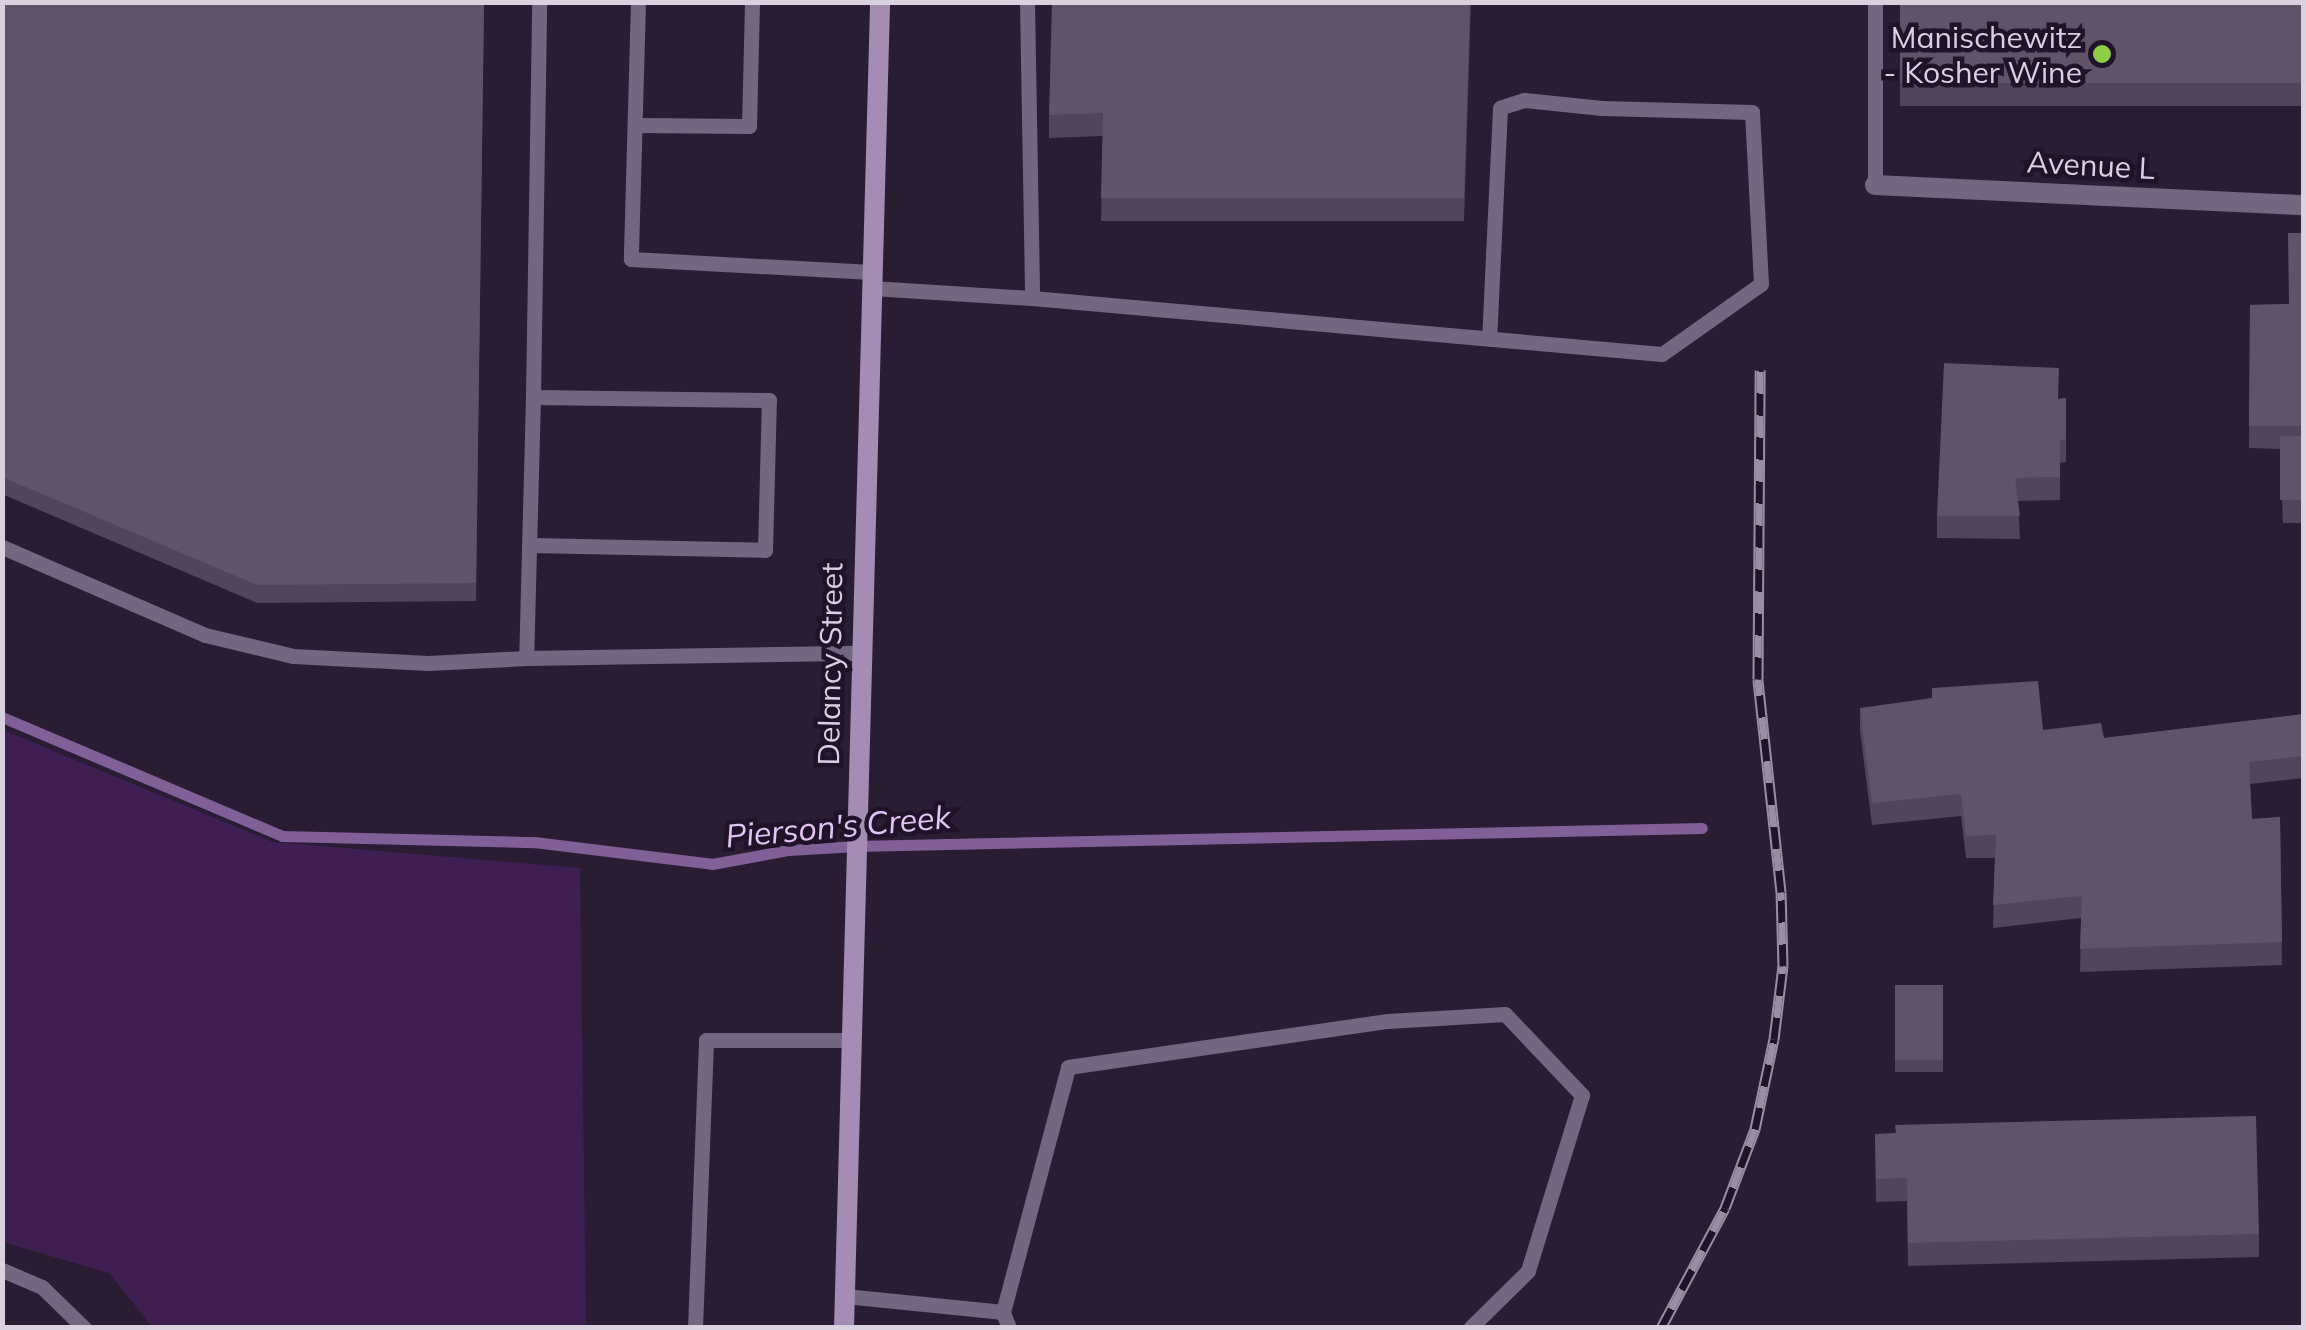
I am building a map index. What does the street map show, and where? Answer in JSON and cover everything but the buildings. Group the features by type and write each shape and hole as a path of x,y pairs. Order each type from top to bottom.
{"street":[{"name":"Delancy Street","path":"844,1328 880,2"},
{"name":"Avenue L","path":"1875,186 2304,205"}],"lane":[{"path":"526,658 539,2"},
{"path":"638,2 631,258 1032,298 1489,339 1662,354 1761,284 1752,112 1602,108 1524,100 1500,108 1489,339"},
{"path":"635,125 750,126 752,2"},
{"path":"1027,2 1032,298"},
{"path":"1875,2 1875,186"},
{"path":"531,545 766,550 768,419 768,400 533,398"},
{"path":"2,547 205,635 293,656 428,663 860,653"},
{"path":"845,1296 1006,1320 1068,1068 1388,1021 1505,1014 1582,1095 1528,1271 1470,1328"},
{"path":"695,1328 706,1040 851,1040"},
{"path":"2,1270 42,1286 84,1328"}],"shaded area":[{"path":"3,730 273,842 580,868 586,1327 152,1327 109,1273 3,1242"}],"waterway":[{"name":"Pierson's Creek","path":"2,717 282,836 534,842 712,864 788,850 856,846 1702,828"}],"railway":[{"path":"1661,1328 1725,1208 1755,1129 1774,1039 1783,966 1781,892 1758,679 1760,370"}],"place":[{"name":"Manischewitz - Kosher Wine","path":"2102,54"}]}
